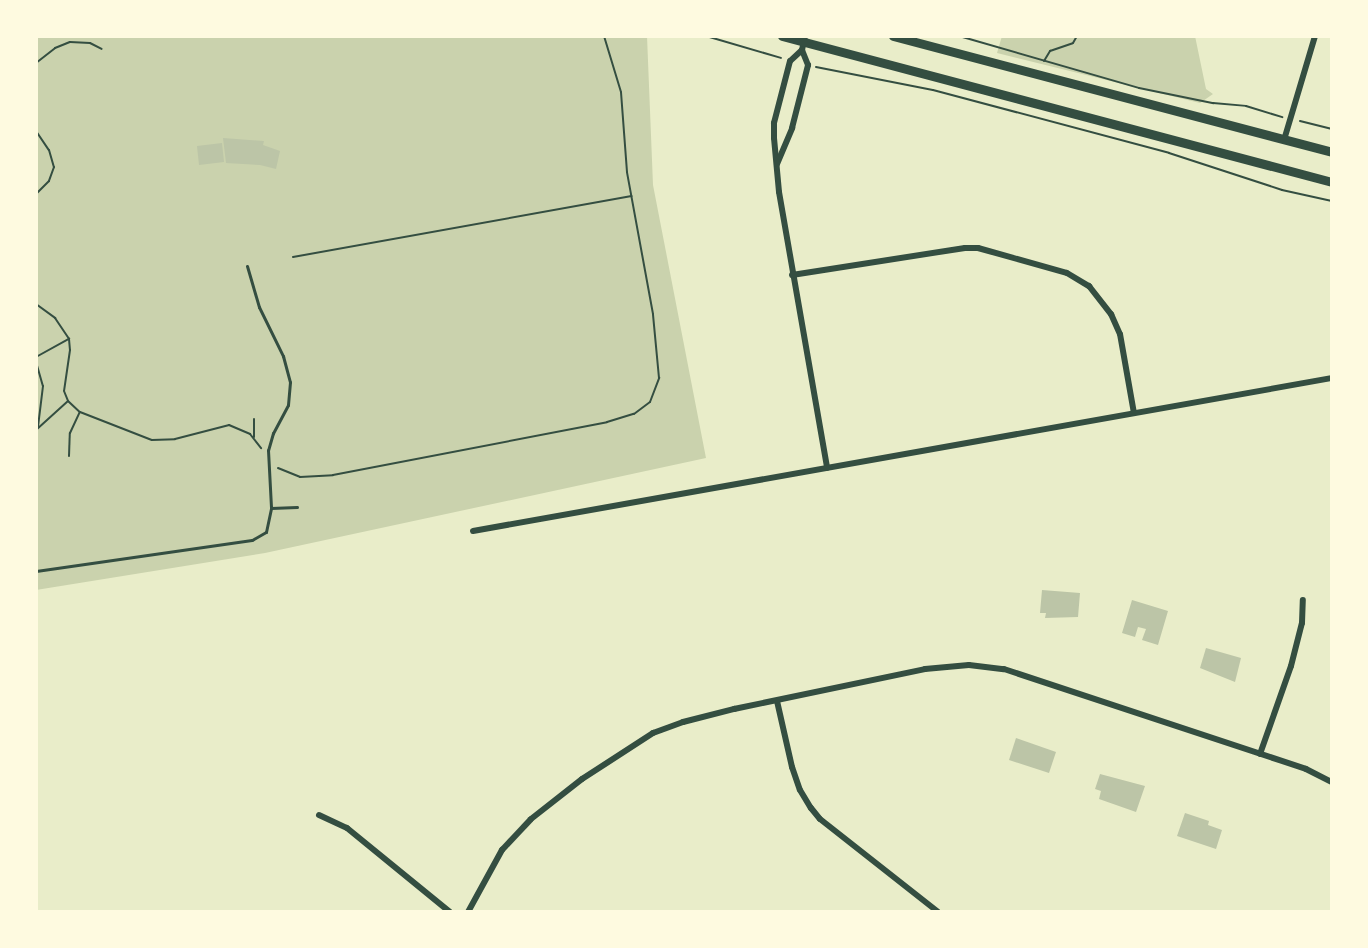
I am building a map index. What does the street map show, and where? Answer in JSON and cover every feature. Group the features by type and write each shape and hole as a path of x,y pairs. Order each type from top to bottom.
{"main road":[{"path":"782,36 1332,182"},
{"path":"893,36 1332,152"}],"street":[{"path":"1284,140 1315,36"},
{"path":"777,164 790,135 808,65 804,43"},
{"path":"804,43 790,61 774,123 777,164 792,275 827,468"},
{"path":"792,275 965,248 985,250 1068,273 1089,286 1112,314 1120,334 1134,414"},
{"path":"473,531 1332,378"},
{"path":"1260,754 1291,666 1302,623 1303,600"},
{"path":"468,912 502,850 531,819 582,779 621,753 668,727 734,709 926,669 985,665 1306,769 1332,782"},
{"path":"777,701 797,781 811,808 820,819 938,912"},
{"path":"319,815 347,828 450,912"}],"lane":[{"path":"36,572 252,540 266,532 271,508 270,442 290,398 290,382 283,356 262,314 247,266"},
{"path":"271,508 297,507"}],"path":[{"path":"36,304 55,318 69,339 70,350 63,386 68,401 80,412 116,424 144,439 175,439 229,425 244,430 254,438 269,460 281,471 308,478 607,422 643,408 654,395 659,367 626,160 621,92 604,36"},
{"path":"706,36 778,57"},
{"path":"960,36 1139,87 1213,103 1246,106 1272,114"},
{"path":"1044,61 1050,51 1073,44 1077,36"},
{"path":"36,63 55,48 70,42 90,43 102,49"},
{"path":"823,68 933,90 1169,153 1282,190 1332,201"},
{"path":"1306,122 1332,129"},
{"path":"36,130 49,150 54,167 49,181 36,194"},
{"path":"293,257 632,196"},
{"path":"36,357 69,339"},
{"path":"36,362 43,386 37,429"},
{"path":"37,429 68,401"},
{"path":"69,456 70,433 80,412"},
{"path":"254,419 254,438"}],"green space":[{"path":"36,36 647,36 653,185 706,458 265,553 36,590"},
{"path":"1002,36 1195,36 1206,89 1213,94 1200,103 997,53"}],"building":[{"path":"223,138 264,141 263,145 280,151 276,169 260,165 226,163"},
{"path":"222,143 224,162 199,165 197,146"},
{"path":"1042,590 1080,593 1078,617 1045,618 1046,613 1040,613"},
{"path":"1132,600 1168,611 1158,645 1142,640 1146,629 1138,627 1135,637 1122,633"},
{"path":"1206,648 1241,658 1235,682 1200,668"},
{"path":"1016,738 1056,752 1049,773 1009,760"},
{"path":"1100,774 1145,786 1136,812 1099,799 1101,791 1095,789"},
{"path":"1185,813 1209,821 1208,825 1222,830 1216,849 1177,836"}]}
